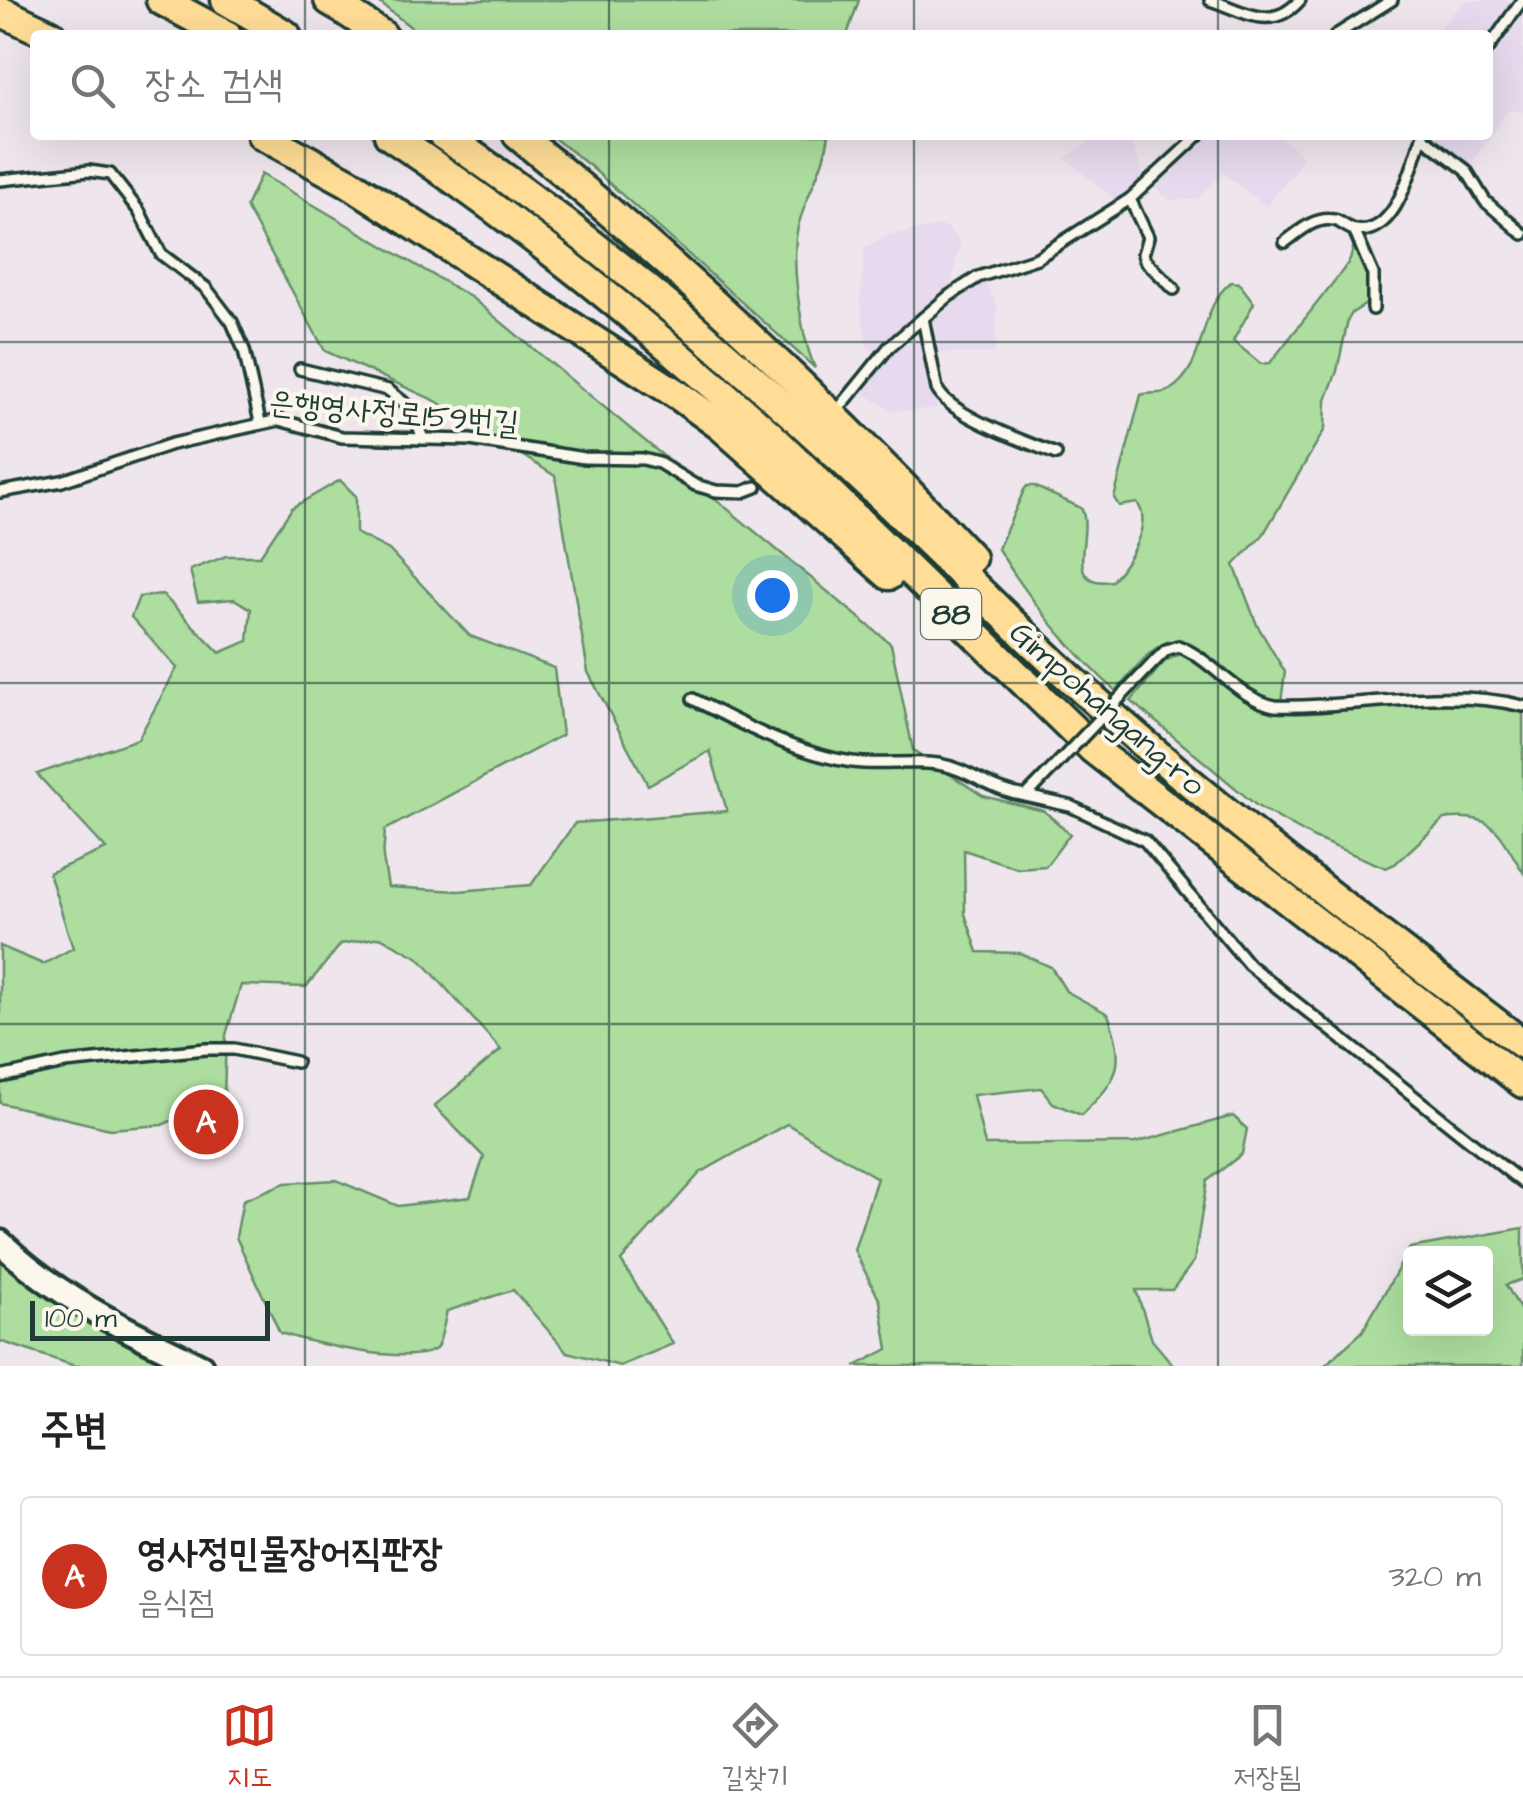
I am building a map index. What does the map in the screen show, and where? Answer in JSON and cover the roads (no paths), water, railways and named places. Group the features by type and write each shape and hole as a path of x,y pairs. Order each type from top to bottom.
{"highway":[{"path":"161,0 217,30"},
{"path":"226,0 277,30"},
{"path":"329,0 374,30"},
{"path":"7,23 33,30"},
{"path":"271,140 362,190 678,395 721,426 880,569 961,624"},
{"name":"Gimpohangang-ro","path":"395,140 566,264 715,386 1093,749 1523,1082"},
{"name":"Gimpohangang-ro","path":"449,140 514,185 734,361 1078,686 1246,832 1523,1044"},
{"path":"524,140 619,218 800,382 988,577 1078,686"}],"main road":[{"path":"0,1242 46,1283 94,1313 201,1366"}],"lane":[{"path":"1210,0 1272,19 1284,16 1300,0"},
{"path":"1344,30 1392,0"},
{"path":"1493,42 1522,0"},
{"path":"841,406 889,347 966,283 1038,258 1130,199 1194,140"},
{"path":"1354,230 1376,225 1396,208 1421,140"},
{"path":"1427,140 1466,170 1485,202 1523,234"},
{"path":"0,180 90,172 110,174 139,210 161,254 206,288 232,322 244,350 260,422"},
{"path":"1130,199 1147,233 1145,260 1174,289"},
{"path":"1284,242 1321,220 1336,220 1354,230 1373,274 1373,309"},
{"path":"924,318 937,389 943,399 1056,454"},
{"path":"300,369 388,390 412,409 423,439"},
{"name":"은행영사정로159번길","path":"0,492 62,481 172,444 260,422 292,422 342,437 470,440 584,458 643,459 716,491 743,492 756,487"},
{"path":"1026,796 1166,650 1178,646 1195,654 1253,699 1275,706 1433,699 1488,700 1523,706"},
{"path":"693,699 758,730 836,759 870,764 940,764 991,788 1070,806 1145,841 1249,965 1523,1183"},
{"path":"0,1077 65,1063 220,1048 296,1062"}],"place":[{"name":"영사정민물장어직판장","path":"206,1122"}]}
